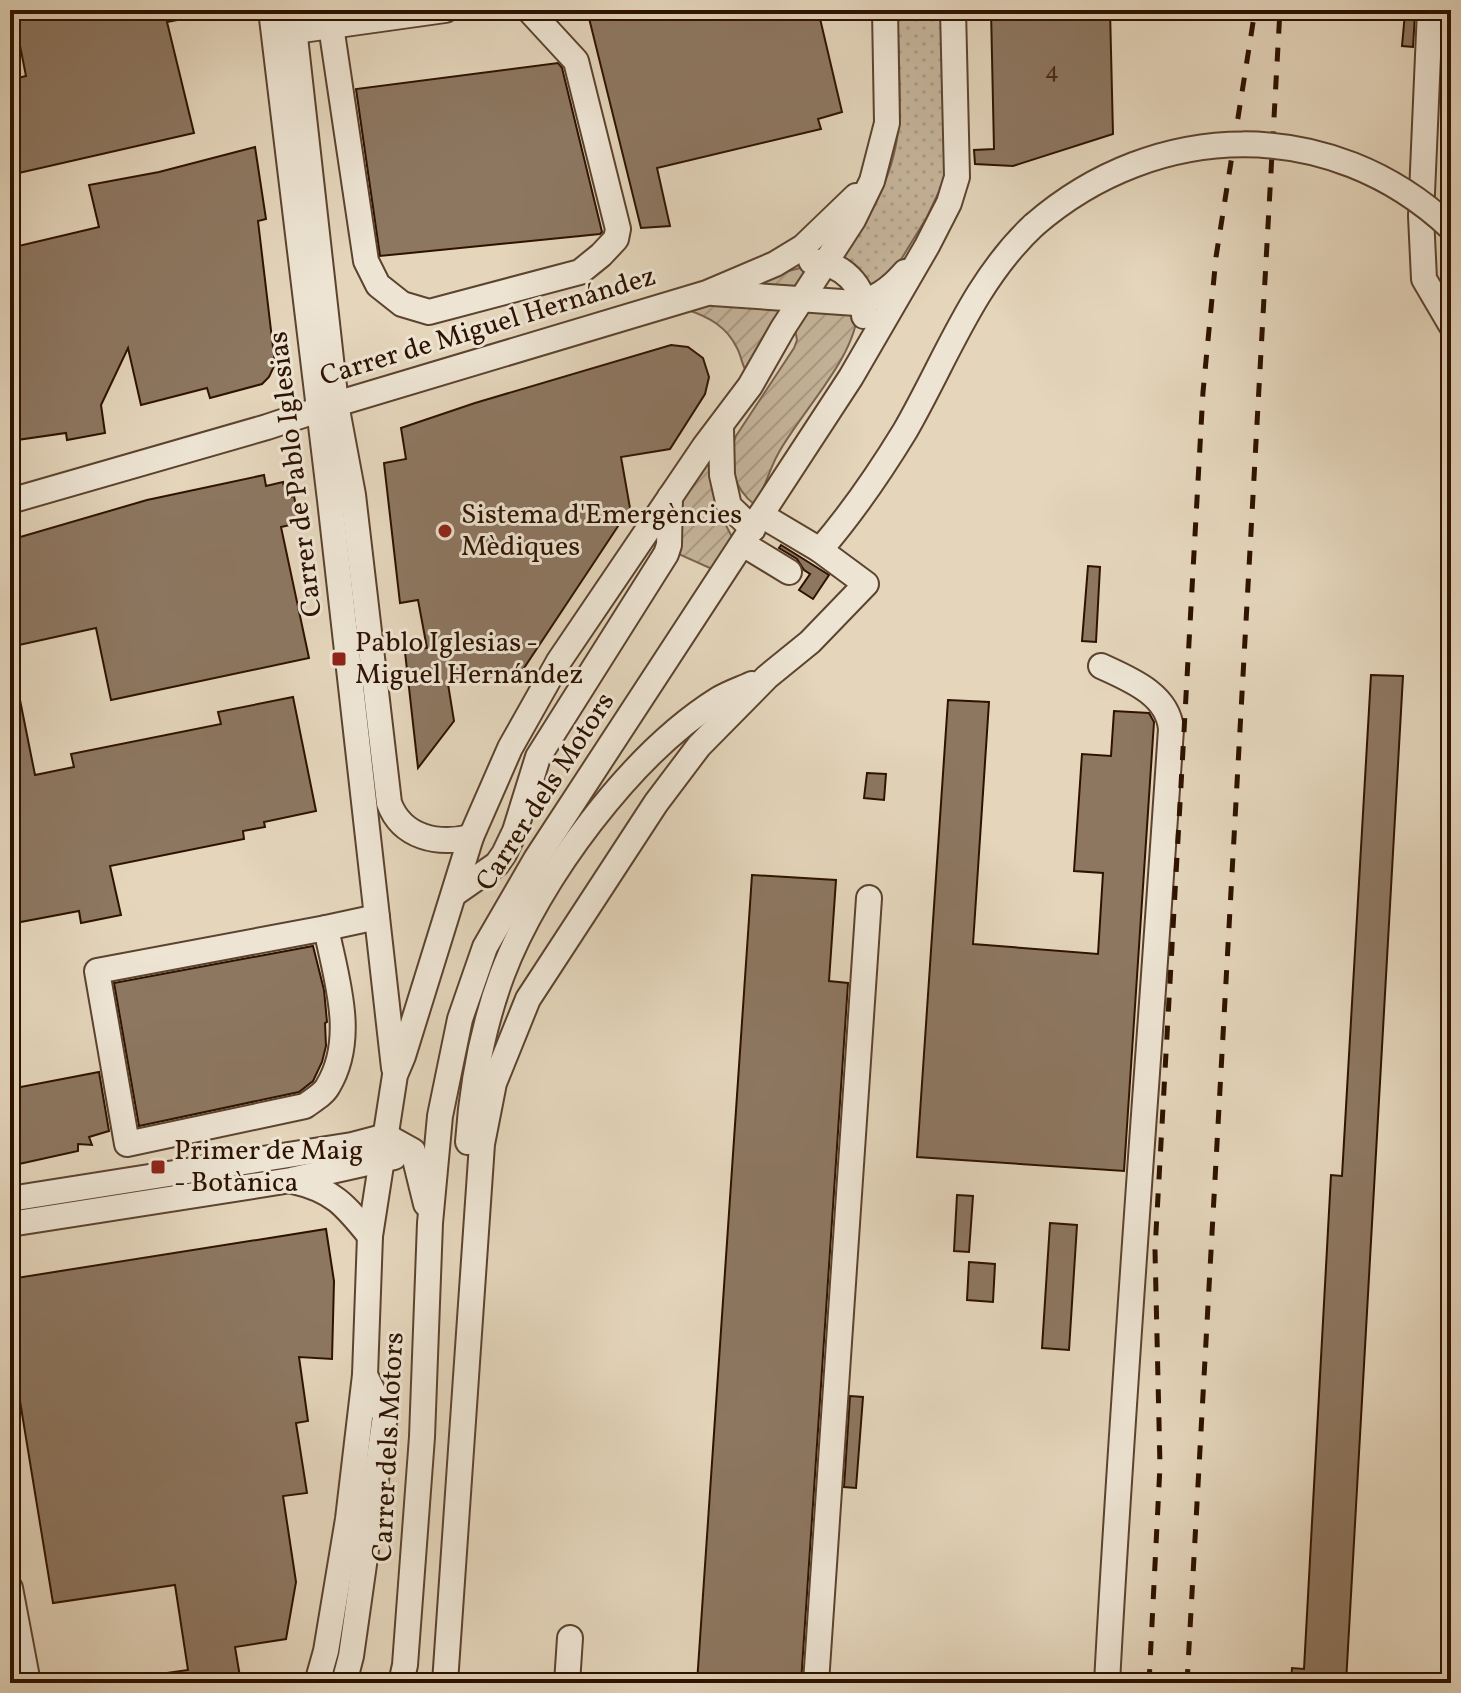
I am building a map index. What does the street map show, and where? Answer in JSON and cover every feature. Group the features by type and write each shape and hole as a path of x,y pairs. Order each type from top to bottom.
{"street":[{"name":"Carrer de Pablo Iglesias","path":"271,10 327,407 353,495 389,803 400,821 418,836 442,842 471,837"},
{"path":"294,21 331,26 445,10"},
{"path":"331,26 366,261 378,285 402,304 429,312 580,272 616,239 618,229 576,61 529,10"},
{"name":"Carrer dels Motors","path":"317,1683 326,1651 348,1519 365,1375 370,1236 395,1075 471,837 529,711 559,661 764,364 853,220 872,181 887,123 885,10"},
{"name":"Carrer dels Motors","path":"401,1683 405,1665 422,1437 430,1223 440,1116 460,1019 485,947 536,859 851,377 949,203 957,177 953,10"},
{"path":"1430,10 1421,216 1424,279 1451,326"},
{"name":"Carrer de Pablo Iglesias","path":"294,21 327,407 395,1075"},
{"path":"820,550 844,522 905,431 959,325 999,264 1034,225 1082,188 1129,165 1179,150 1244,144 1299,150 1367,171 1407,193 1451,228"},
{"name":"Carrer de Miguel Hernández","path":"10,501 707,293 775,264 803,247 872,181"},
{"path":"865,302 894,285 927,246"},
{"name":"Carrer de Miguel Hernández","path":"775,264 825,262"},
{"path":"825,262 849,276 865,302 863,335 851,377"},
{"path":"1451,292 1451,326"},
{"name":"Carrer de Miguel Hernández","path":"707,293 842,304 865,302"},
{"path":"721,428 722,475 729,506 789,572"},
{"name":"Carrer dels Motors","path":"454,894 497,864 504,854 515,831 538,757 666,554 670,497"},
{"path":"445,1683 482,1144 494,1083 528,999 642,823 699,746 767,677 810,642 866,584 820,550 753,529"},
{"path":"1101,666 1128,678 1155,697 1167,712 1171,729 1124,1377 1107,1683"},
{"path":"430,1683 473,1083 503,972 538,902 581,837 635,770 721,698 767,677"},
{"path":"816,1683 869,898"},
{"path":"326,928 344,1021 340,1059 327,1088 305,1106 127,1144 97,971 377,917"},
{"path":"10,1224 291,1180 382,1161 413,1151 440,1116"},
{"path":"10,1199 352,1145 386,1136 413,1151 430,1223"},
{"path":"291,1180 317,1186 339,1199 370,1236"},
{"path":"344,1683 351,1656 385,1416 365,1375"},
{"path":"10,1588 28,1683"},
{"path":"567,1683 570,1638"}],"shaded area":[{"path":"897,10 943,10 946,166 943,183 927,217 894,271 868,292 840,262 871,212 893,159 900,107"},
{"path":"808,266 797,293 734,285"},
{"path":"710,303 787,305 746,371 728,334 710,320 688,310"},
{"path":"811,307 858,309 855,327 838,365 778,454 755,505 742,491 734,474 733,445 794,348 797,340 795,329"},
{"path":"711,458 716,499 732,537 712,569 674,552 683,500"}],"building":[{"path":"13,10 192,10 193,17 167,22 194,133 10,175 10,80 26,76"},
{"path":"587,10 818,10 842,112 818,119 821,129 657,168 670,226 641,228"},
{"path":"991,10 1110,10 1113,134 1013,166 975,164 974,150 994,149"},
{"path":"1405,13 1415,13 1413,47 1402,46"},
{"path":"558,63 562,68 602,232 380,256 356,89"},
{"path":"255,147 266,219 258,221 275,364 269,377 262,384 210,398 207,388 141,405 128,348 101,405 105,433 67,440 66,433 10,441 10,248 99,227 89,185 159,172"},
{"path":"671,345 688,347 703,358 709,377 705,394 670,449 621,457 630,508 522,671 448,684 454,721 418,768 405,652 427,648 418,600 400,603 384,463 406,459 401,428"},
{"path":"264,475 266,486 283,482 285,493 290,492 290,497 294,496 299,523 281,527 309,658 111,700 96,628 10,647 10,594 20,593 10,540 147,500"},
{"path":"781,545 829,575 813,599 799,590 810,574 797,559 779,548"},
{"path":"1088,566 1100,567 1096,642 1082,641"},
{"path":"1371,675 1403,676 1346,1683 1291,1683 1292,1668 1304,1669 1331,1175 1342,1176"},
{"path":"17,685 35,775 74,767 71,754 221,724 218,712 293,697 316,811 264,822 265,827 243,831 244,839 110,866 121,915 81,923 79,911 10,924 10,686"},
{"path":"948,700 989,702 973,944 1098,954 1103,873 1074,871 1082,754 1111,756 1114,711 1149,713 1154,722 1124,1171 917,1157"},
{"path":"867,773 886,774 884,800 864,798"},
{"path":"752,875 836,880 829,981 848,983 801,1683 697,1683"},
{"path":"313,946 324,990 327,1022 326,1046 313,1081 299,1092 139,1126 114,983"},
{"path":"99,1072 109,1131 89,1137 92,1145 78,1144 78,1151 10,1166 10,1089"},
{"path":"957,1195 973,1196 969,1252 954,1251"},
{"path":"1050,1223 1077,1225 1069,1350 1042,1348"},
{"path":"326,1229 334,1281 332,1359 299,1357 308,1421 296,1423 307,1493 283,1496 296,1582 286,1639 235,1647 241,1683 153,1683 152,1675 188,1670 175,1585 53,1603 19,1395 10,1396 10,1279"},
{"path":"969,1262 995,1264 993,1302 967,1300"},
{"path":"850,1396 863,1397 856,1488 844,1487"}],"railway":[{"path":"1149,1683 1160,1466 1155,1250 1203,392 1216,257 1255,10"},
{"path":"1187,1683 1280,10"}],"place":[{"name":"Sistema d'Emergències Mèdiques","path":"445,531"},
{"name":"Pablo Iglesias - Miguel Hernández","path":"339,659"},
{"name":"Primer de Maig - Botànica","path":"158,1167"}]}
